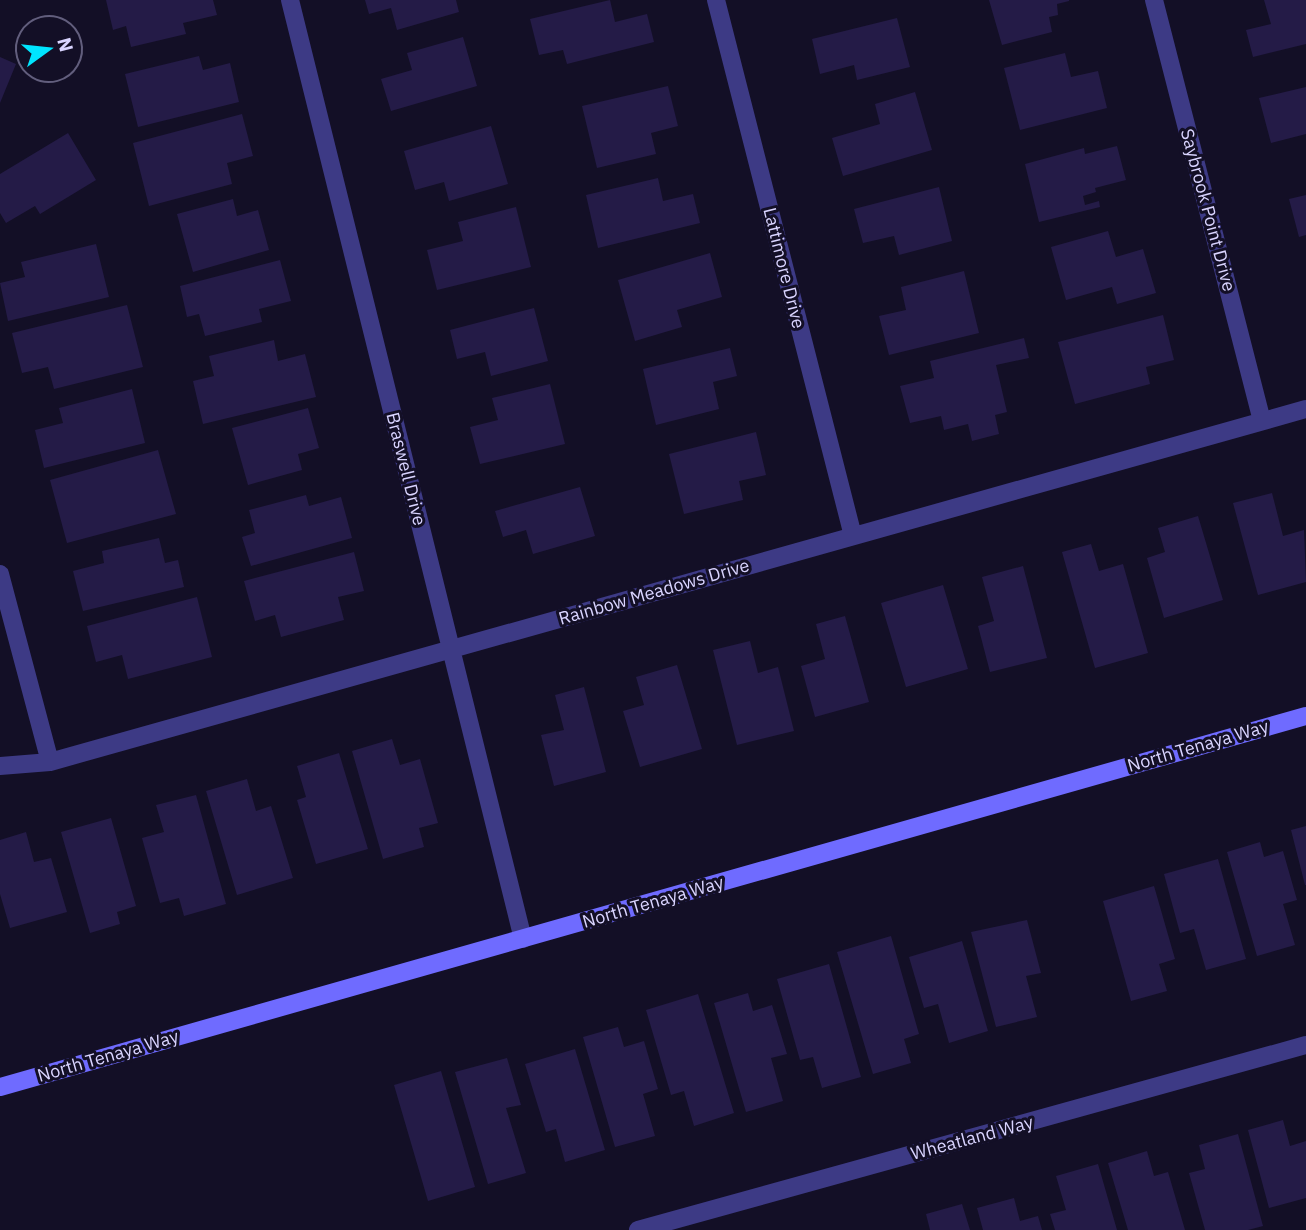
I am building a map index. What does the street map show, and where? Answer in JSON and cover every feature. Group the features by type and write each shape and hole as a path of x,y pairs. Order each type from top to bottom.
{"main road":[{"name":"North Tenaya Way","path":"0,1087 1306,716"}],"street":[{"name":"Braswell Drive","path":"290,0 523,939"},
{"name":"Lattimore Drive","path":"716,0 853,536"},
{"name":"Saybrook Point Drive","path":"1154,0 1262,421"},
{"name":"Rainbow Meadows Drive","path":"0,766 50,762 1306,409"},
{"path":"0,574 50,762"},
{"name":"Wheatland Way","path":"638,1230 1306,1045"}],"building":[{"path":"106,0 213,0 217,15 183,23 186,34 131,47 126,26 113,30"},
{"path":"365,0 456,0 459,12 397,30 391,8 369,14"},
{"path":"610,0 615,22 647,14 654,42 567,64 563,50 539,55 530,19"},
{"path":"989,0 1069,1 1057,4 1058,15 1049,17 1052,32 1002,45"},
{"path":"1264,0 1306,0 1306,44 1253,57 1246,30 1271,24"},
{"path":"897,18 910,67 857,80 854,65 820,74 812,39"},
{"path":"463,37 477,86 391,111 381,79 412,70 407,53"},
{"path":"1065,53 1071,77 1098,71 1107,108 1020,130 1004,68"},
{"path":"199,56 203,70 230,63 239,102 138,127 125,74"},
{"path":"0,57 14,63 14,69 0,103"},
{"path":"668,86 678,126 651,133 656,154 597,168 582,106"},
{"path":"1306,87 1306,134 1271,143 1259,98"},
{"path":"915,92 932,150 843,176 832,138 880,124 875,104"},
{"path":"242,114 253,156 227,163 232,184 149,206 133,143"},
{"path":"491,126 508,184 449,201 444,182 415,190 404,151"},
{"path":"68,133 96,180 40,214 35,206 6,223 0,213 0,174"},
{"path":"1117,146 1126,180 1095,188 1096,192 1083,196 1085,205 1099,201 1100,207 1039,222 1025,164 1084,148 1085,154"},
{"path":"658,178 663,201 693,194 700,223 598,248 586,195"},
{"path":"939,187 952,241 899,255 894,236 863,243 854,209"},
{"path":"1306,195 1306,235 1299,237 1289,199"},
{"path":"233,199 237,216 258,210 269,250 193,272 177,214"},
{"path":"516,207 531,267 437,290 427,250 463,241 458,222"},
{"path":"1108,231 1116,257 1143,249 1156,293 1117,304 1112,287 1066,300 1051,247"},
{"path":"96,244 109,297 8,321 0,283 25,277 21,262"},
{"path":"710,253 722,297 677,310 682,327 635,341 618,280"},
{"path":"280,260 291,301 259,309 262,322 205,336 199,314 187,317 180,286"},
{"path":"964,271 979,333 889,355 879,316 906,310 901,287"},
{"path":"127,305 143,367 54,389 48,367 22,373 12,333"},
{"path":"534,308 548,361 491,376 485,352 457,359 450,330"},
{"path":"1163,315 1174,360 1146,367 1150,384 1075,404 1058,342"},
{"path":"1024,338 1029,358 996,365 1007,412 995,415 999,434 972,441 968,424 944,430 941,416 910,423 900,386 934,378 930,361"},
{"path":"274,340 278,361 305,354 316,397 203,424 193,381 214,376 209,356"},
{"path":"730,348 737,376 713,382 719,409 656,425 643,369"},
{"path":"550,384 565,444 480,464 470,427 498,420 492,398"},
{"path":"132,389 145,443 44,468 35,430 63,423 59,408"},
{"path":"308,408 319,448 298,454 302,470 248,485 232,428"},
{"path":"756,432 766,475 739,481 743,500 684,514 669,454"},
{"path":"158,450 176,514 67,543 50,480"},
{"path":"580,487 595,536 533,554 526,530 503,537 495,511"},
{"path":"1272,493 1283,536 1304,530 1306,582 1258,595 1233,503"},
{"path":"306,495 309,506 341,497 352,538 251,566 242,537 255,533 249,510"},
{"path":"1198,516 1223,600 1164,618 1147,558 1165,552 1158,528"},
{"path":"159,538 165,563 178,560 184,587 83,611 73,571 104,563 102,551"},
{"path":"1091,544 1099,571 1123,564 1148,653 1095,668 1062,552"},
{"path":"354,552 364,591 338,597 344,620 281,637 275,615 255,621 244,581"},
{"path":"1023,566 1047,658 990,672 978,626 994,621 982,577"},
{"path":"943,585 968,669 906,687 881,603"},
{"path":"197,597 212,657 128,679 122,655 96,662 87,626"},
{"path":"845,616 869,702 815,717 801,666 825,659 816,624"},
{"path":"750,641 758,673 778,667 794,731 737,745 713,650"},
{"path":"677,665 702,749 640,767 623,711 644,705 636,677"},
{"path":"584,687 606,772 554,786 541,735 564,730 555,695"},
{"path":"392,739 400,765 420,759 438,823 419,828 424,847 383,859 352,751"},
{"path":"339,753 368,849 316,864 297,800 306,797 297,766"},
{"path":"247,779 256,811 271,806 293,878 237,895 206,791"},
{"path":"196,795 226,904 184,916 179,898 160,903 142,838 164,832 156,805"},
{"path":"111,818 136,906 117,912 120,924 90,933 61,832"},
{"path":"1306,826 1306,885 1305,885 1291,830"},
{"path":"26,832 34,862 51,858 67,912 10,928 0,894 0,840"},
{"path":"1260,842 1264,857 1283,851 1297,900 1283,904 1295,945 1257,956 1227,852"},
{"path":"1218,859 1246,959 1206,970 1194,929 1180,933 1164,874"},
{"path":"1154,886 1175,959 1159,964 1167,991 1131,1001 1103,901"},
{"path":"1027,920 1041,973 1026,976 1037,1017 996,1027 971,932"},
{"path":"891,936 919,1034 904,1039 911,1063 873,1074 837,952"},
{"path":"962,941 988,1031 949,1043 938,1004 924,1008 909,957"},
{"path":"829,964 861,1077 822,1088 813,1057 800,1060 777,979"},
{"path":"748,993 753,1011 772,1005 787,1054 771,1058 783,1101 746,1112 714,1003"},
{"path":"698,994 734,1113 694,1126 684,1091 671,1095 646,1010"},
{"path":"618,1027 624,1047 644,1041 658,1089 643,1094 655,1136 615,1147 583,1037"},
{"path":"575,1049 605,1150 565,1162 556,1129 546,1132 525,1064"},
{"path":"507,1058 521,1105 506,1108 526,1173 488,1184 455,1072"},
{"path":"441,1071 475,1187 428,1201 394,1085"},
{"path":"1283,1120 1290,1146 1306,1141 1306,1198 1269,1208 1248,1130"},
{"path":"1238,1134 1263,1226 1248,1230 1205,1230 1189,1173 1205,1169 1199,1145"},
{"path":"1147,1151 1154,1176 1168,1172 1185,1230 1128,1230 1108,1163"},
{"path":"1098,1164 1117,1230 1055,1230 1050,1214 1066,1210 1056,1176"},
{"path":"1014,1198 1020,1221 1038,1216 1042,1230 983,1230 977,1208"},
{"path":"962,1204 970,1230 930,1230 926,1214"}]}
